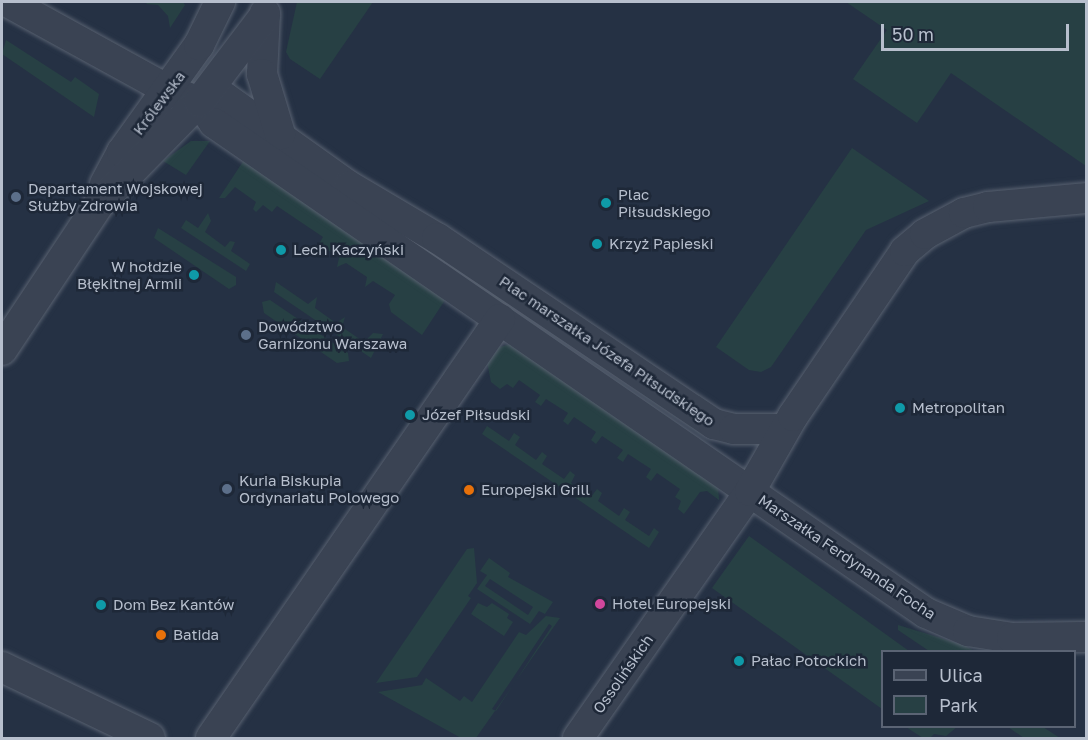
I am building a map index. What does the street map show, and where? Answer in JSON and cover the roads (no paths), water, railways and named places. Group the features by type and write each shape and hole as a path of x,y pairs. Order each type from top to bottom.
{"street":[{"path":"8,2 168,90 199,102 214,123 750,491"},
{"name":"Królewska","path":"2,350 99,204 122,152 199,45 220,2"},
{"path":"267,8 262,74 280,134"},
{"name":"Królewska","path":"99,204 199,102 267,8"},
{"name":"Plac marszałka Józefa Piłsudskiego","path":"199,102 224,97 280,134 340,180 474,262 705,418 734,429 784,429"},
{"path":"784,429 905,251 925,234 964,213 988,207 1086,198"},
{"path":"212,738 410,455 500,319"},
{"name":"Ossolińskich","path":"578,738 750,491 784,429"},
{"name":"Marszałka Ferdynanda Focha","path":"750,491 882,584 946,624 1012,638 1086,637"},
{"path":"2,668 150,738"}],"place":[{"name":"Departament Wojskowej Służby Zdrowia","path":"16,197"},
{"name":"Plac Piłsudskiego","path":"606,203"},
{"name":"Krzyż Papieski","path":"597,244"},
{"name":"Lech Kaczyński","path":"281,250"},
{"name":"W hołdzie Błękitnej Armii","path":"194,275"},
{"name":"Dowództwo Garnizonu Warszawa","path":"246,335"},
{"name":"Metropolitan","path":"900,408"},
{"name":"Józef Piłsudski","path":"410,415"},
{"name":"Kuria Biskupia Ordynariatu Polowego","path":"227,489"},
{"name":"Europejski Grill","path":"469,490"},
{"name":"Hotel Europejski","path":"600,604"},
{"name":"Dom Bez Kantów","path":"101,605"},
{"name":"Batida","path":"161,635"},
{"name":"Pałac Potockich","path":"739,661"}]}
